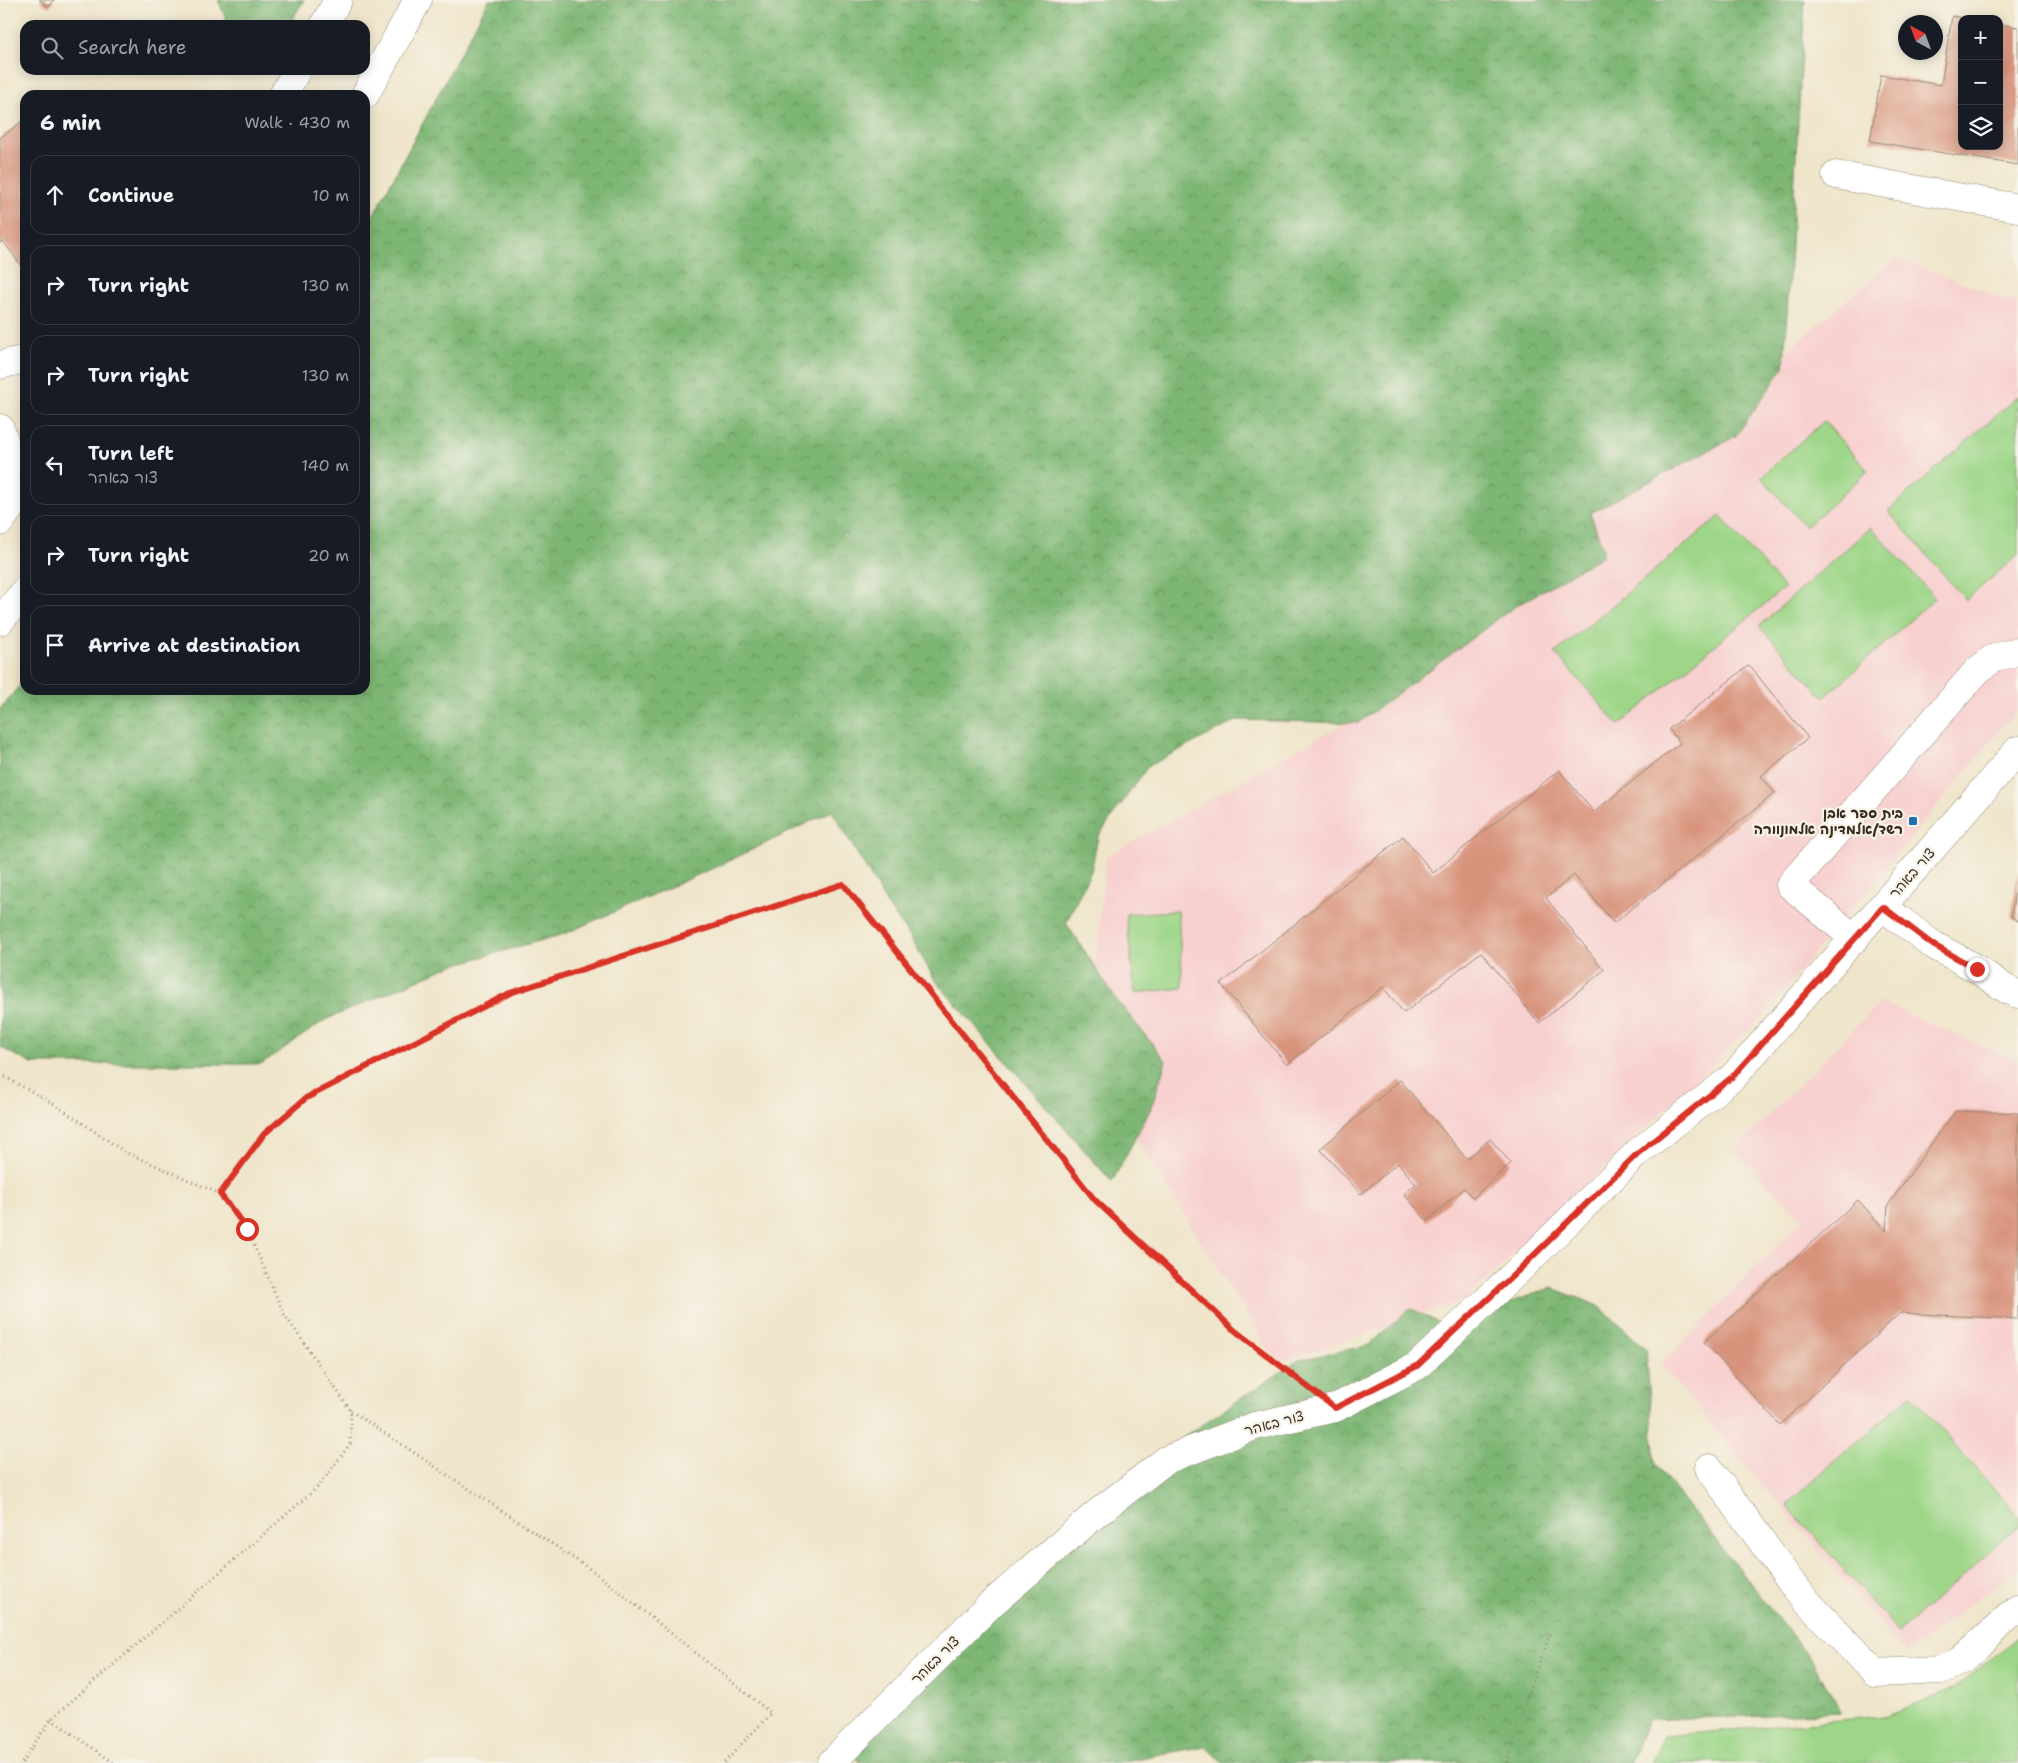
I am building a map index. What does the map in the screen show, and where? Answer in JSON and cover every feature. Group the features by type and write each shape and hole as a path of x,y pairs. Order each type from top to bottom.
{"street":[{"path":"327,20 338,0"},
{"path":"368,90 418,0"},
{"path":"286,90 294,75"},
{"path":"1836,175 2018,208"},
{"path":"0,365 20,360"},
{"path":"0,428 5,438 6,466 0,522"},
{"path":"0,522 20,495"},
{"path":"0,621 20,596"},
{"path":"1855,939 1790,885 1976,671 1992,659 2018,651"},
{"name":"צור באהר","path":"831,1763 990,1605 1096,1514 1166,1460 1255,1426 1335,1408 1417,1366 1522,1267 1637,1154 1732,1077 1883,907 2018,750"},
{"path":"1883,907 1933,945 1977,969 2006,989 2018,994"},
{"path":"1710,1468 1798,1592 1875,1673 1941,1670 1960,1661 2018,1608"}],"path":[{"path":"220,1194 264,1134 306,1098 510,993 843,884 1095,1200 1233,1329 1335,1408"},
{"path":"0,1078 5,1077 54,1104 125,1152 220,1194 247,1229 284,1314 351,1411 593,1571 771,1713 724,1763"},
{"path":"22,1763 51,1719 319,1486 350,1444 351,1411"},
{"path":"1506,1763 1532,1682 1551,1632"},
{"path":"51,1719 114,1763"}],"shaded area":[{"path":"1897,258 2018,304 2018,708 1760,1019 1464,1301 1277,1363 1086,1058 1106,857 1345,723"},
{"path":"1880,1002 2018,1061 2018,1569 1906,1654 1661,1365 1803,1219 1734,1151"}],"green space":[{"path":"218,0 304,0 292,20 227,20"},
{"path":"489,0 1805,0 1784,367 1736,436 1590,513 1603,549 1602,556 1514,607 1358,723 1238,720 1148,766 1098,837 1091,871 1066,923 1116,999 1166,1061 1151,1108 1112,1182 935,980 908,933 888,906 832,811 727,862 564,934 450,966 325,1020 261,1064 32,1064 0,1047 0,709 20,685 20,695 370,695 370,220"},
{"path":"2018,396 2018,555 1966,600 1888,511"},
{"path":"1824,421 1868,471 1806,527 1761,477"},
{"path":"1720,516 1784,588 1619,725 1555,653"},
{"path":"1871,527 1935,598 1824,698 1759,626"},
{"path":"1178,911 1183,988 1135,993 1126,914"},
{"path":"1552,1288 1599,1306 1646,1349 1655,1464 1807,1654 1842,1712 1648,1720 1630,1763 1223,1763 1205,1746 1113,1763 860,1763 838,1739 1138,1467 1299,1360 1370,1345 1410,1308 1455,1331 1495,1307"},
{"path":"1911,1395 2018,1516 2018,1527 1899,1632 1786,1505"},
{"path":"2018,1637 2018,1763 1651,1763 1664,1736 1885,1716 1954,1689"}],"building":[{"path":"39,0 54,0 49,7"},
{"path":"1952,16 1958,17 1958,150 2003,150 2003,25 2018,27 2018,165 1870,141 1881,75 1941,85"},
{"path":"20,123 20,264 3,241 0,243 0,138"},
{"path":"1749,665 1808,738 1761,776 1775,793 1614,923 1574,875 1546,898 1604,970 1539,1023 1481,952 1404,1013 1383,987 1287,1065 1221,984 1403,836 1433,873 1559,770 1594,812 1680,743 1669,729"},
{"path":"2018,872 2018,921 2011,917"},
{"path":"1400,1080 1467,1159 1490,1139 1511,1163 1473,1198 1464,1188 1427,1221 1404,1194 1416,1184 1398,1163 1361,1194 1320,1149"},
{"path":"1955,1111 2018,1113 2018,1319 1900,1313 1780,1425 1704,1342 1858,1200 1886,1231 1888,1205"}],"place":[{"name":"בית ספר אבן רשד/אלמדינה אלמונוורה","path":"1913,821"}],"route":[{"path":"247,1229 220,1194 264,1134 306,1098 510,993 843,884 1095,1200 1233,1329 1335,1408 1417,1366 1522,1267 1637,1154 1732,1077 1793,1011 1883,907 1933,945 1977,969"}]}
